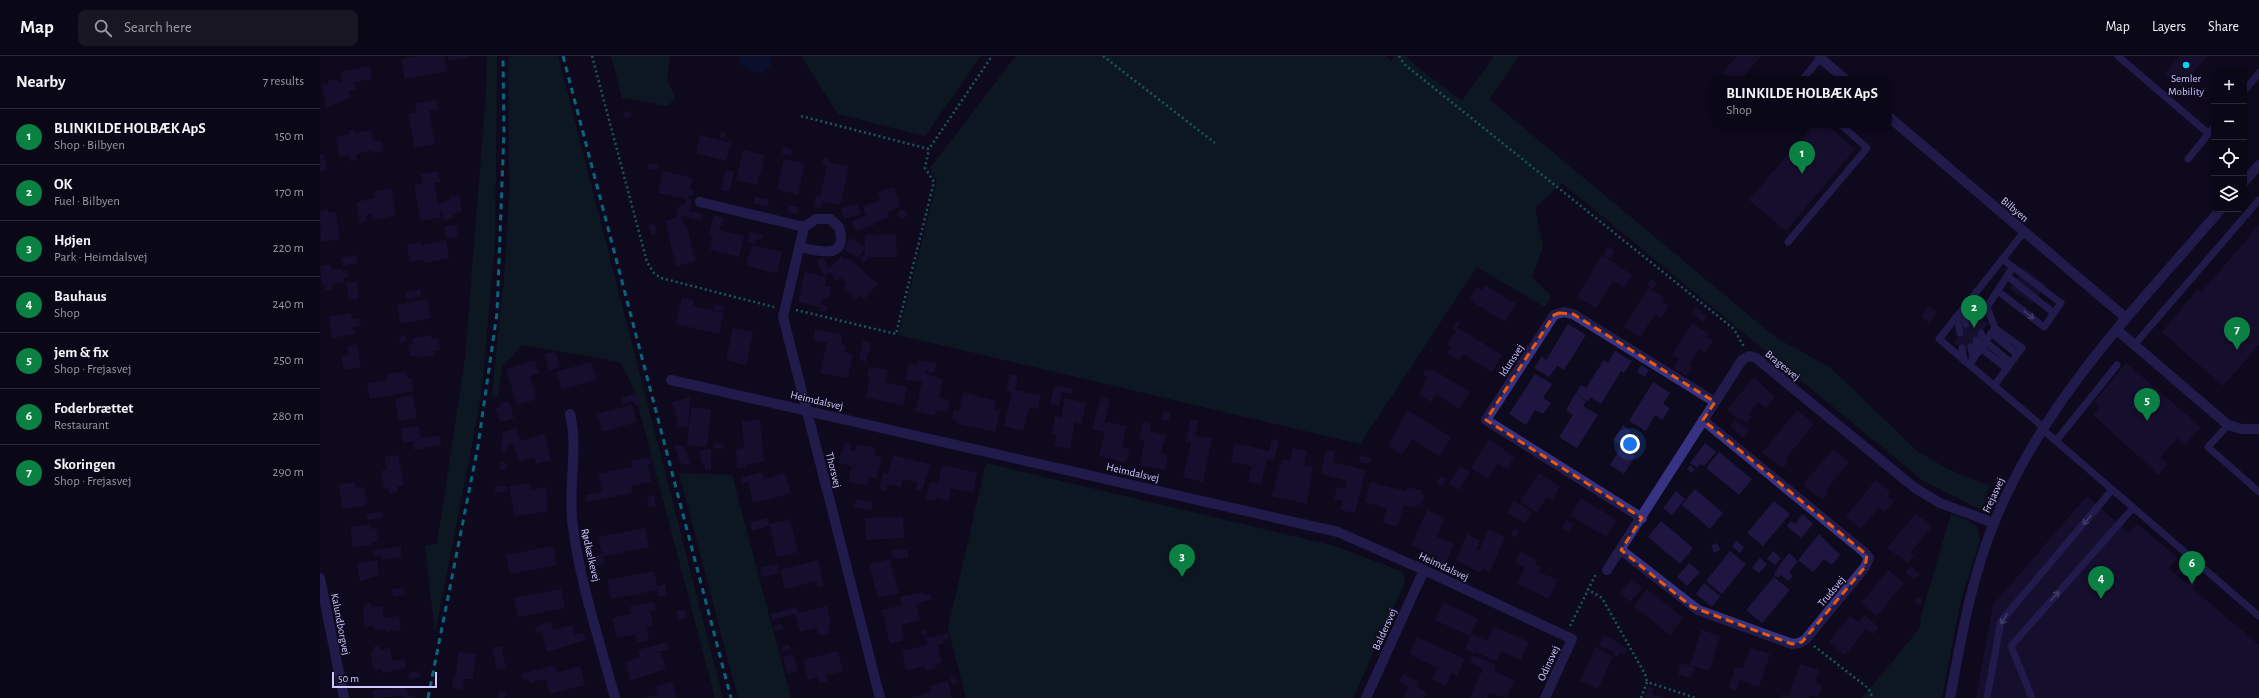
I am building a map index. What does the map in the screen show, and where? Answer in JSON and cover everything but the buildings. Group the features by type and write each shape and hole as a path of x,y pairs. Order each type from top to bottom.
{"street":[{"path":"1820,57 1842,76"},
{"name":"Bilbyen","path":"1892,120 2126,318"},
{"path":"2247,179 2259,165"},
{"path":"700,202 804,228 816,219 830,219 840,227 840,241 834,250 828,253 800,247"},
{"name":"Frejasvej","path":"1950,698 1973,587 1994,523 2019,469 2042,428 2071,386 2126,318 2218,212"},
{"name":"Thorsvej","path":"804,228 783,317 880,698"},
{"name":"Idunsvej","path":"1642,518 1486,420 1554,315 1564,312 1573,314 1715,402"},
{"path":"2117,330 2228,425 2242,429 2259,429"},
{"name":"Bragesvej","path":"1608,570 1742,360 1749,356 1756,358 1915,488 1940,503 1994,523"},
{"name":"Heimdalsvej","path":"671,380 1326,529 1355,539 1572,639"},
{"name":"Rødkælkevej","path":"570,414 575,434 572,472 572,525 615,698"},
{"name":"Trudsvej","path":"1703,420 1858,547 1868,558 1865,567 1805,640"},
{"path":"1621,550 1698,610 1792,644 1805,640"},
{"name":"Baldersvej","path":"1366,698 1424,570"},
{"name":"Kalundborgvej","path":"320,578 344,698"},
{"name":"Odinsvej","path":"1545,698 1572,639"}],"lane":[{"path":"2118,56 2209,134"},
{"path":"1805,76 1820,57"},
{"path":"2247,87 2259,73"},
{"path":"1788,242 1868,148 1844,128"},
{"path":"2188,159 2211,131"},
{"path":"2135,344 2259,200"},
{"path":"2024,232 1938,339 1969,362 2056,441 2259,616"},
{"path":"1998,291 2044,327 2061,303 2002,259"},
{"path":"1994,386 2017,354 1993,331 1987,307 2013,267"},
{"path":"2008,276 2054,313"},
{"path":"1970,299 1974,316"},
{"path":"1963,308 1966,324"},
{"path":"1957,316 1960,333"},
{"path":"1969,362 1993,331"},
{"path":"1981,332 1982,347"},
{"path":"1976,340 1982,347 2009,366"},
{"path":"1969,362 1971,347"},
{"path":"1962,348 1969,362"},
{"path":"2056,441 2117,364"},
{"path":"2228,425 2208,447 2259,492"},
{"path":"1987,698 2001,621 2112,490"},
{"path":"2032,698 2011,646 2133,508"}],"path":[{"path":"592,56 647,262 654,273 661,278 776,307 785,307 896,334 934,182 925,168 929,149 992,56"},
{"path":"1103,56 1215,143"},
{"path":"1399,56 1404,64 1734,329 1749,356"},
{"path":"801,116 929,149"},
{"path":"1572,639 1569,625 1587,589 1599,569 1608,570"},
{"path":"1587,589 1602,598 1646,674 1646,682 1641,698"},
{"path":"1805,640 1868,688 1873,698"},
{"path":"1646,682 1696,698"}],"highlighted area":[{"path":"1559,313 1573,314 1715,402 1703,420 1867,555 1865,567 1802,642 1792,644 1692,607 1621,550 1642,518 1486,420 1554,315"}],"green space":[{"path":"487,56 497,56 495,244 481,397 435,634 425,546 437,544 465,359 486,93"},
{"path":"508,56 558,56 723,698 715,698 634,389 620,362 522,345 502,367 498,397 492,396 505,268 509,191"},
{"path":"611,56 670,56 667,79 675,98 668,106 622,98"},
{"path":"801,56 981,56 925,136 838,114"},
{"path":"1016,56 1385,56 1391,61 1395,56 1406,56 1416,66 1462,101 1494,56 1519,56 1489,99 1775,337 1831,368 1918,452 1950,470 1990,486 1981,510 1922,480 1562,183 1535,208 1543,247 1532,277 1551,296 1545,307 1477,267 1360,444 898,335 937,182 930,168"},
{"path":"986,463 1335,546 1403,572 1405,582 1353,698 966,698 948,628"},
{"path":"679,473 732,475 791,698 738,698"},
{"path":"1951,514 1968,520 1977,527 1980,540 1960,604 1942,698 1862,698 1920,628 1921,616"}],"water":[{"path":"739,56 770,56 771,65 763,73 753,72 741,65"}],"railway":[{"path":"428,698 478,446 497,313 504,131 503,56"},
{"path":"563,56 731,698"}],"place":[{"name":"Semler Mobility","path":"2186,65"},
{"name":"BLINKILDE HOLBÆK ApS","path":"1802,174"},
{"name":"OK","path":"1974,328"},
{"name":"Skoringen","path":"2237,350"},
{"name":"jem & fix","path":"2147,421"},
{"name":"Højen","path":"1182,577"},
{"name":"Foderbrættet","path":"2192,584"},
{"name":"Bauhaus","path":"2101,599"}]}
